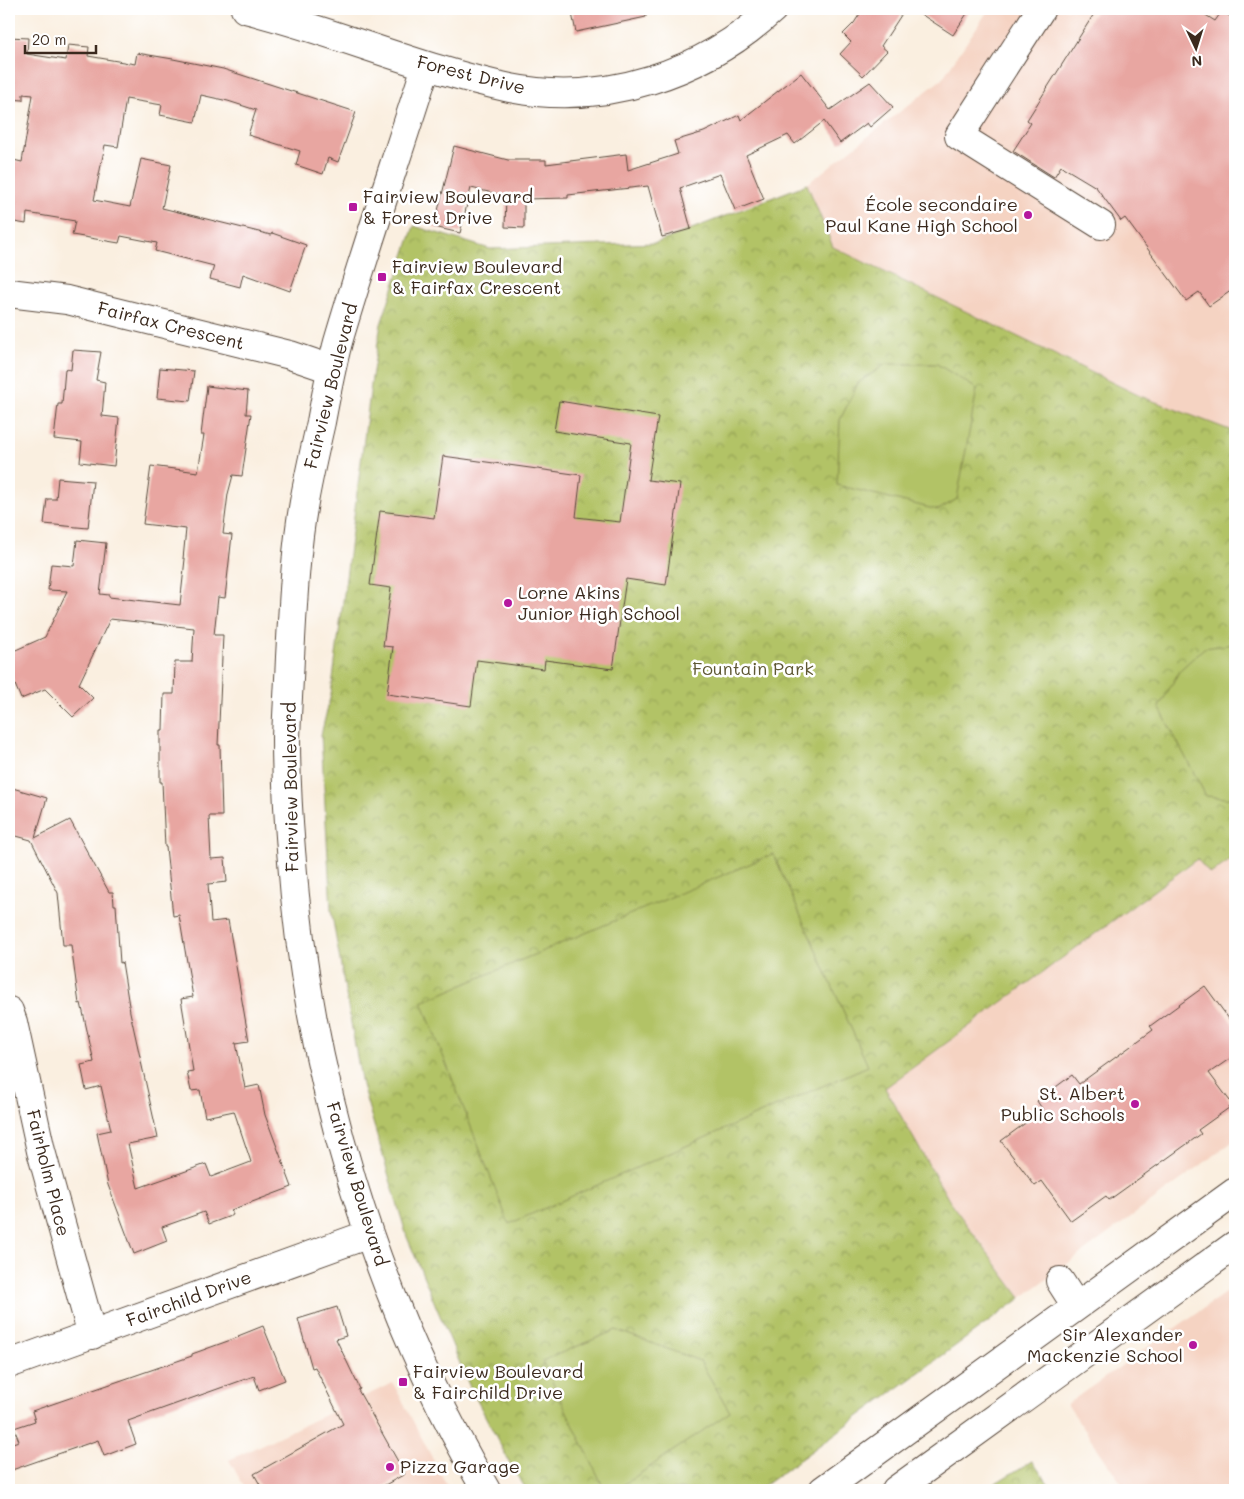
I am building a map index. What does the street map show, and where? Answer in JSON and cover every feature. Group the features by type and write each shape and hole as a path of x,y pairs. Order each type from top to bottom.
{"street":[{"name":"Forest Drive","path":"245,9 320,30 426,66 511,88 543,92 608,89 647,81 670,73 727,45 773,9"},
{"path":"1040,9 959,136 1101,225"},
{"name":"Fairview Boulevard","path":"426,66 338,343 304,505 292,598 286,741 288,814 294,897 305,974 315,1034 333,1111 369,1234 398,1309 481,1489"},
{"name":"Fairfax Crescent","path":"9,293 67,300 290,355 332,369"},
{"name":"Fairholm Place","path":"9,1011 41,1152 92,1335"},
{"path":"822,1490 1235,1192"},
{"name":"Fairchild Drive","path":"9,1364 369,1234"},
{"path":"896,1490 1235,1245"},
{"path":"1060,1281 1076,1306"}],"shaded area":[{"name":"École secondaire Paul Kane High School","path":"989,9 1235,9 1235,432 1140,396 833,247 807,184 942,79"},
{"path":"1235,857 1235,1140 1021,1298 950,1202 885,1088 1198,859 1210,874"},
{"name":"Sir Alexander Mackenzie School","path":"1235,1286 1235,1490 1126,1490 1067,1404"},
{"path":"393,1383 449,1490 246,1490 229,1460"}],"green space":[{"name":"Fountain Park","path":"807,184 833,247 1140,396 1235,432 1235,857 1210,874 1197,859 885,1088 950,1202 1021,1298 758,1490 527,1490 514,1471 469,1385 407,1237 362,1085 331,910 321,735 331,694 372,377 381,324 414,226 490,249 656,243"},
{"path":"886,364 937,364 977,389 957,499 938,510 837,485 840,420 858,383"},
{"path":"1235,644 1235,799 1206,796 1159,707 1180,670 1204,648"},
{"path":"773,854 868,1066 509,1224 422,1002"},
{"path":"616,1330 700,1361 730,1412 616,1490 605,1490 542,1361"},
{"path":"1032,1461 1053,1490 984,1490"}],"building":[{"path":"571,9 645,9 646,17 576,32"},
{"path":"863,9 905,9 881,46 887,51 863,76 840,54 851,42 843,34 854,23"},
{"path":"913,9 970,9 953,35"},
{"path":"1097,9 1196,9 1215,21 1222,11 1235,20 1235,288 1209,306 1199,292 1186,301 1125,218 1121,221 1096,187 1061,166 1054,177 1013,151 1031,123 1027,120"},
{"path":"9,37 28,38 27,54 66,60 68,45 89,47 88,56 135,64 137,53 223,69 356,112 338,162 328,158 323,174 296,165 300,151 248,135 256,110 201,95 195,122 160,115 162,105 126,99 118,147 105,145 94,200 130,207 141,159 171,165 162,208 271,235 272,233 306,245 290,291 243,274 240,287 210,279 214,266 155,251 157,243 121,236 119,243 72,235 75,221 27,213 26,224 9,221 9,159 22,162 33,95 23,94 23,100 9,99"},
{"path":"801,73 830,110 870,82 893,107 870,127 867,123 840,143 824,121 795,144 788,135 746,155 764,199 735,210 720,174 680,188 691,229 662,237 648,186 568,195 568,198 524,199 524,228 505,227 506,196 471,188 460,233 434,227 454,146 508,160 546,160 546,164 626,154 628,170 678,154 674,141 704,132 739,115 741,120"},
{"path":"73,350 101,352 96,380 105,382 102,416 119,418 114,466 80,462 82,442 54,439 58,404 62,404 65,369 71,370"},
{"path":"160,368 194,371 190,401 157,398"},
{"path":"207,386 248,391 246,414 251,414 242,476 233,475 228,494 223,534 232,535 225,598 218,597 214,635 223,635 218,745 220,745 222,816 209,816 211,859 225,858 227,882 208,884 211,922 228,920 249,1041 236,1043 245,1088 259,1085 265,1115 292,1187 231,1210 233,1215 209,1224 204,1212 162,1227 167,1241 134,1254 108,1185 97,1133 111,1130 101,1086 86,1090 81,1065 94,1062 81,1003 79,1004 71,945 63,945 58,893 31,840 9,834 9,787 47,798 35,838 70,820 109,892 113,892 114,905 116,905 120,963 122,962 130,1012 158,1138 128,1144 138,1188 206,1164 211,1177 251,1162 234,1111 205,1117 200,1090 191,1091 187,1072 193,1071 181,999 193,997 179,915 173,916 165,847 162,782 160,782 160,730 163,730 164,694 174,694 175,662 192,662 194,628 110,619 79,684 93,698 73,717 45,689 21,699 9,670 9,653 45,637 67,591 48,590 51,564 74,566 77,540 106,543 100,594 109,595 109,597 180,605 186,529 143,524 151,466 198,472 204,435 201,435"},
{"path":"559,401 658,417 648,480 680,484 666,585 626,579 613,669 545,660 544,669 477,660 471,706 387,694 393,647 383,646 391,588 370,585 380,511 434,518 443,456 581,475 576,517 620,522 631,443 554,431"},
{"path":"58,478 93,481 88,528 44,524 47,499 56,499"},
{"name":"St. Albert Public Schools","path":"1205,986 1235,1027 1235,1055 1209,1073 1233,1105 1198,1130 1201,1134 1109,1200 1106,1196 1071,1221 1042,1181 1035,1186 1001,1141 1043,1110 1037,1101 1072,1075 1079,1084 1153,1030 1150,1026"},
{"path":"337,1307 346,1336 336,1339 360,1389 358,1390 405,1474 376,1490 263,1490 254,1474 343,1424 315,1367 312,1368 298,1319"},
{"path":"263,1326 285,1380 259,1390 254,1376 128,1421 136,1444 104,1456 98,1440 9,1471 9,1444 19,1441 14,1428 35,1421 32,1411 192,1356 192,1354"}],"place":[{"name":"Fairview Boulevard & Forest Drive","path":"353,207"},
{"name":"École secondaire Paul Kane High School","path":"1028,215"},
{"name":"Fairview Boulevard & Fairfax Crescent","path":"382,277"},
{"name":"Lorne Akins Junior High School","path":"508,603"},
{"name":"St. Albert Public Schools","path":"1135,1104"},
{"name":"Sir Alexander Mackenzie School","path":"1193,1345"},
{"name":"Fairview Boulevard & Fairchild Drive","path":"403,1382"},
{"name":"Pizza Garage","path":"390,1467"}]}
